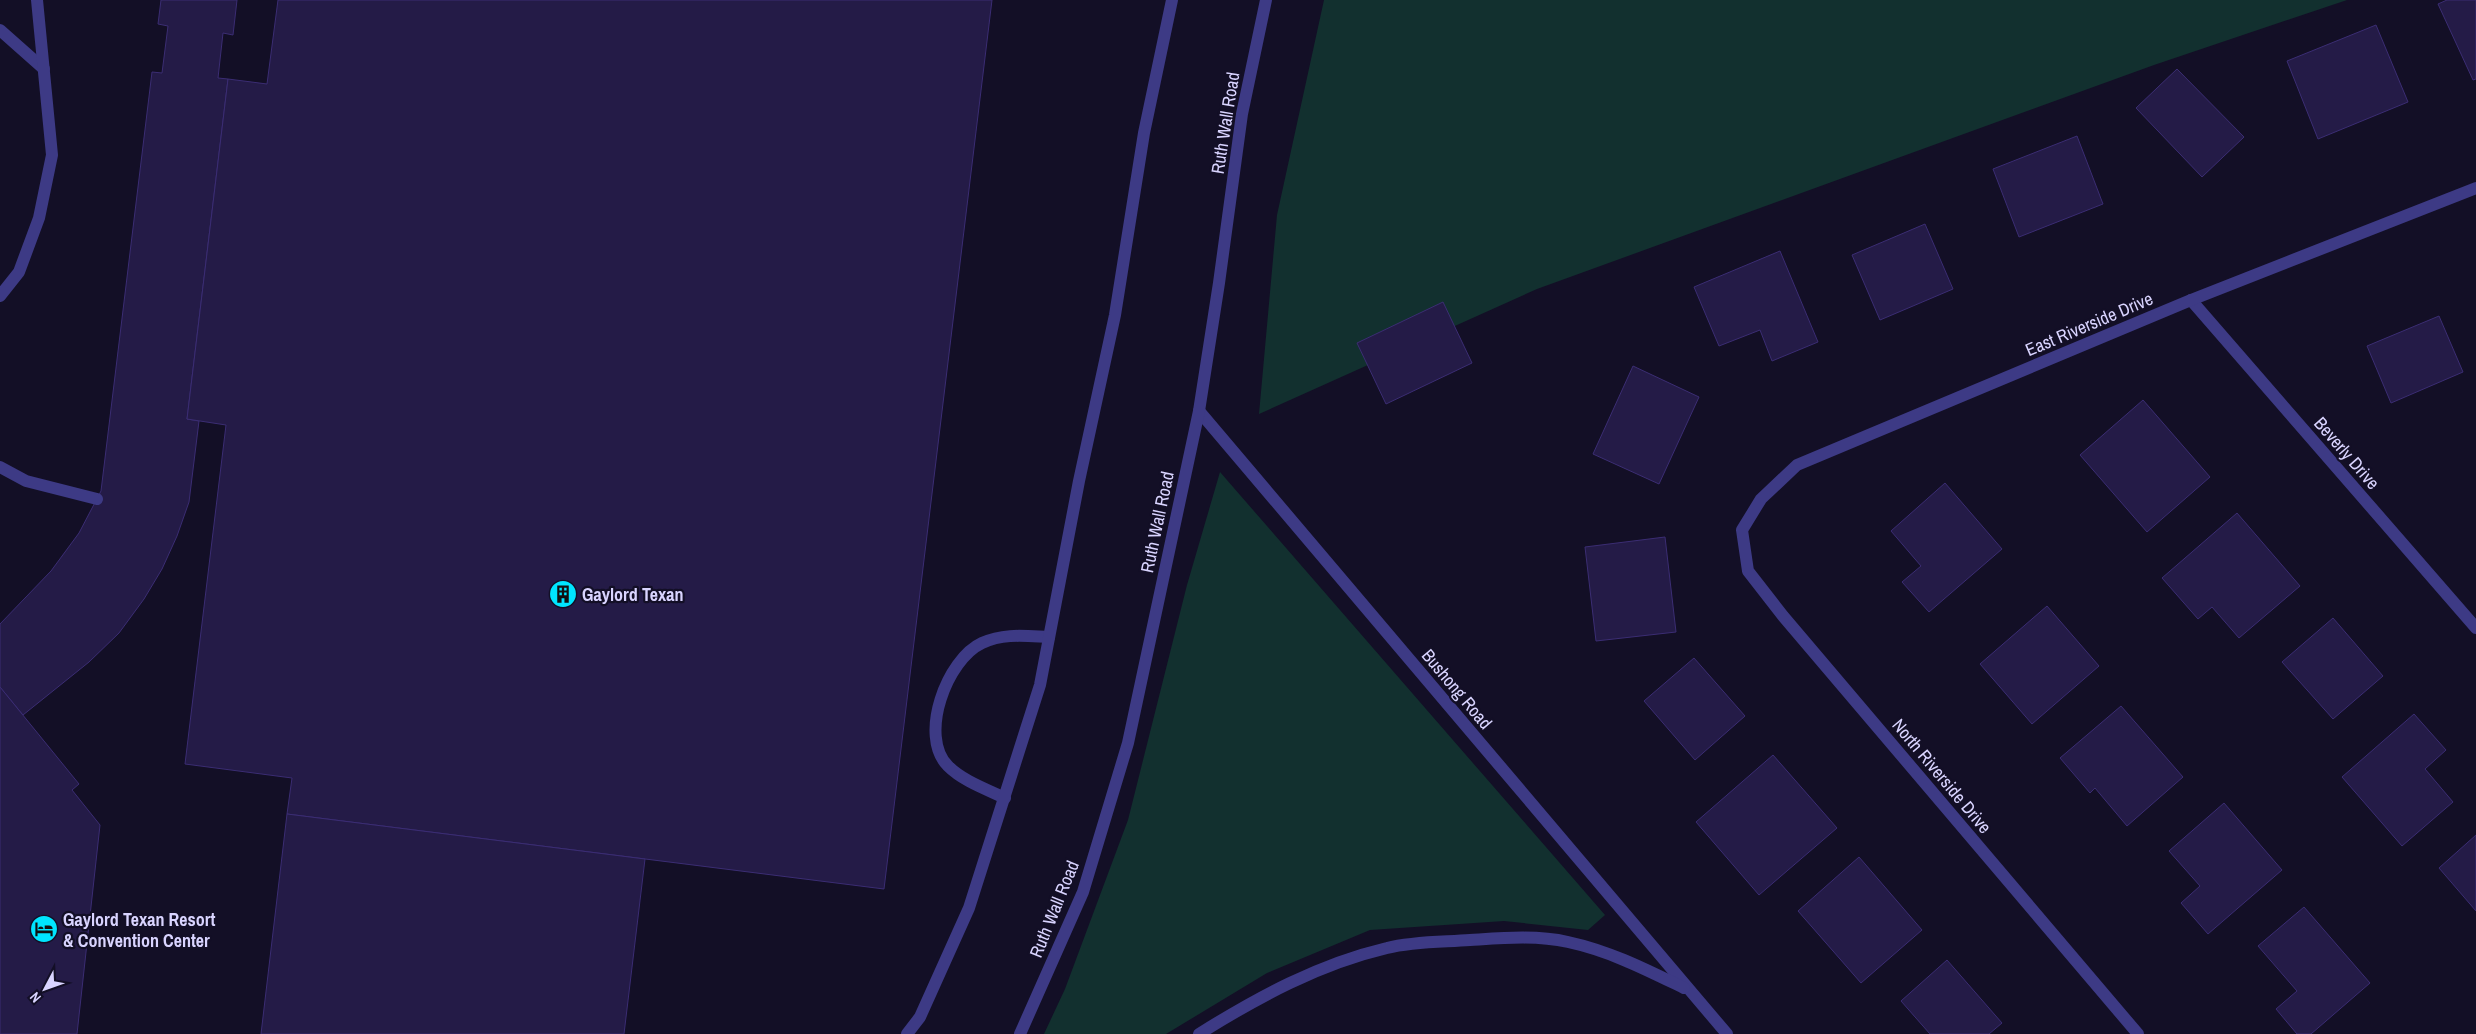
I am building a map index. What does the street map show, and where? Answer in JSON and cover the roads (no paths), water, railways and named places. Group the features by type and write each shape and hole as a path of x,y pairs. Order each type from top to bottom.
{"street":[{"path":"0,296 19,272 39,218 52,155 37,0"},
{"path":"907,1034 920,1017 970,908 1040,685 1079,481 1115,315 1144,133 1172,0"},
{"name":"Ruth Wall Road","path":"1020,1034 1083,892 1128,743 1199,411 1242,114 1266,0"},
{"path":"0,30 44,70"},
{"name":"East Riverside Drive","path":"1742,530 1761,499 1797,465 2191,300 2476,188"},
{"name":"Beverly Drive","path":"2191,300 2476,628"},
{"name":"Bushong Road","path":"1199,411 1727,1034"},
{"path":"0,467 26,481 97,499"},
{"name":"North Riverside Drive","path":"1742,530 1748,571 1783,616 2138,1034"},
{"path":"1004,798 964,778 947,766 938,751 935,733 942,694 960,658 980,644 1005,635 1049,637"},
{"name":"Bushong Road","path":"1199,1034 1245,1005 1332,963 1390,947 1520,937 1568,942 1621,958 1689,990"}],"place":[{"name":"Gaylord Texan","path":"563,594"},
{"name":"Gaylord Texan Resort & Convention Center","path":"44,929"}]}
